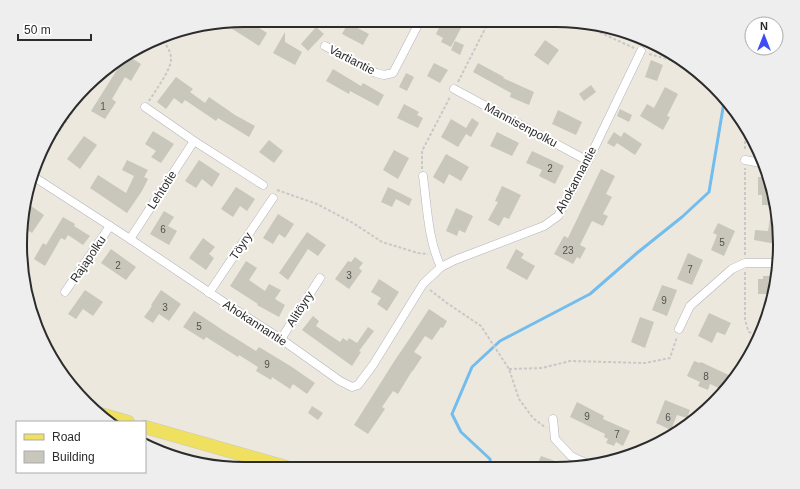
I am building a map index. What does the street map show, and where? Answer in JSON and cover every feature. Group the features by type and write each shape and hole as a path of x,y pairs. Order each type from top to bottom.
{"main road":[{"path":"113,418 124,421"},
{"path":"146,427 268,462"}],"street":[{"name":"Vartiantie","path":"325,46 376,73 384,75 392,73 417,27"},
{"name":"Ahokannantie","path":"37,179 281,339 352,388 358,385 373,365 423,284 440,267 544,226 558,216 588,161 640,51"},
{"name":"Mannisenpolku","path":"454,89 588,161"},
{"path":"145,107 194,141 263,185"},
{"name":"Lehtotie","path":"130,239 194,141"},
{"path":"745,160 756,162"},
{"path":"423,176 432,243 440,267"},
{"name":"Töyry","path":"209,293 273,198"},
{"name":"Rajapolku","path":"65,292 110,226"},
{"path":"679,329 690,306 732,269 745,264 772,263"},
{"name":"Alitöyry","path":"281,339 320,278"},
{"path":"553,419 555,439 571,456 580,460"}],"path":[{"path":"596,31 640,51 668,59"},
{"path":"145,107 170,68 172,57 164,43"},
{"path":"51,144 74,109"},
{"path":"744,137 745,319 749,332 754,334"},
{"path":"263,185 318,204 353,223 382,242 418,253 435,254"},
{"path":"423,284 447,303 481,326 509,369 519,399 533,418 554,435"},
{"path":"509,369 542,368 570,361 645,363 670,358 679,329"}],"building":[{"path":"229,27 258,27 267,33 259,46"},
{"path":"316,27 324,34 308,51 301,44"},
{"path":"346,27 356,27 369,34 363,45 342,34"},
{"path":"439,27 461,28 451,47 441,42 443,38 436,34"},
{"path":"285,32 285,42 302,52 295,65 273,53"},
{"path":"545,40 559,50 548,65 534,55"},
{"path":"455,41 464,45 460,55 451,50"},
{"path":"132,59 141,64 131,81 125,77 112,99 116,102 105,119 91,111 118,68"},
{"path":"651,60 663,65 657,81 645,77"},
{"path":"434,63 448,70 440,83 427,76"},
{"path":"478,63 504,77 503,78 534,92 529,105 510,97 511,93 473,72"},
{"path":"333,69 361,86 363,83 384,95 378,106 350,91 349,94 326,81"},
{"path":"406,73 414,77 407,91 399,87"},
{"path":"176,77 193,89 190,92 205,103 209,97 235,115 255,126 249,137 218,118 216,121 185,100 182,104 174,98 166,109 157,102"},
{"path":"591,85 596,92 584,101 579,94"},
{"path":"665,87 678,94 667,116 670,117 663,130 640,116 647,104 654,108"},
{"path":"404,104 419,112 417,115 423,118 418,128 397,118"},
{"path":"620,109 632,115 629,122 617,116"},
{"path":"558,110 582,122 576,135 552,124"},
{"path":"472,118 479,123 471,137 466,134 458,147 441,137 451,119 466,128"},
{"path":"153,131 174,144 161,163 151,157 156,151 145,144"},
{"path":"497,132 519,143 512,156 490,146"},
{"path":"614,132 621,137 624,132 642,144 635,155 617,143 614,147 607,143"},
{"path":"84,136 97,145 80,169 67,159"},
{"path":"269,140 283,151 274,163 259,152"},
{"path":"394,150 409,158 398,179 383,170"},
{"path":"532,151 564,166 555,184 539,176 542,170 526,163"},
{"path":"446,154 469,167 461,181 449,174 444,184 433,177"},
{"path":"127,160 148,170 144,177 148,179 142,191 127,213 90,188 98,175 126,193 134,176 122,170"},
{"path":"199,160 220,174 212,187 202,179 196,188 185,181"},
{"path":"601,169 615,176 606,194 612,197 603,214 608,216 603,226 592,221 580,245 586,248 580,259 577,257 573,264 554,254 564,236 568,238"},
{"path":"758,177 762,177 769,205 762,205 762,195 758,195"},
{"path":"502,186 521,195 509,219 504,217 499,226 488,220 498,202 495,201"},
{"path":"236,187 255,199 247,211 240,206 233,217 221,209"},
{"path":"388,187 412,199 409,206 396,199 392,207 381,202"},
{"path":"31,206 44,215 32,233 27,230"},
{"path":"456,208 473,216 465,233 459,230 457,236 446,231"},
{"path":"164,211 174,217 168,226 177,231 169,245 150,234"},
{"path":"278,214 294,224 285,238 279,234 273,244 263,238"},
{"path":"63,217 90,236 83,245 68,235 65,240 61,238 45,266 34,259 43,243 46,245"},
{"path":"770,219 771,219 773,243 754,240 755,230 768,231"},
{"path":"718,223 735,231 724,256 711,250 717,235 713,233"},
{"path":"307,232 326,245 318,256 308,249 288,280 279,273"},
{"path":"203,238 215,247 209,254 214,258 206,270 189,258"},
{"path":"111,249 136,267 126,280 101,263"},
{"path":"516,249 524,254 521,258 535,266 527,280 506,268"},
{"path":"688,253 703,260 692,285 677,279"},
{"path":"355,257 363,263 359,268 362,271 349,289 335,279 348,261 351,262"},
{"path":"246,261 257,268 249,280 265,291 269,284 281,290 275,299 285,305 279,317 257,305 258,304 230,286"},
{"path":"763,276 771,276 768,294 758,294 758,279 763,279"},
{"path":"379,279 399,292 387,311 377,304 381,298 371,292"},
{"path":"662,285 677,290 667,316 652,310"},
{"path":"85,290 103,302 93,316 83,309 76,319 68,314"},
{"path":"161,290 181,304 169,321 159,314 153,323 144,317"},
{"path":"429,309 447,321 432,340 425,336 414,352 422,357 398,394 393,391 382,407 385,409 368,434 354,425"},
{"path":"194,311 256,351 259,347 315,383 307,394 293,384 290,389 272,377 271,380 256,371 258,367 239,355 238,357 206,337 204,340 183,327"},
{"path":"709,313 731,323 725,335 717,332 712,343 698,336"},
{"path":"313,316 319,321 316,326 340,342 343,338 347,341 349,338 357,343 368,327 374,331 359,351 361,352 352,366 302,330"},
{"path":"640,317 654,322 645,348 631,342"},
{"path":"694,361 701,362 729,375 719,388 710,384 708,390 698,386 700,382 687,376"},
{"path":"665,400 690,410 687,418 677,415 672,428 670,429 656,423"},
{"path":"577,402 604,416 603,419 630,431 623,446 616,442 614,446 606,443 608,439 604,437 605,434 570,417"},
{"path":"312,406 323,413 318,420 308,413"},
{"path":"541,456 558,462 556,462 538,462"}],"waterway":[{"path":"490,462 490,459 461,432 452,414 472,367 500,341 590,294 637,253 682,217 709,192 723,106"}]}
